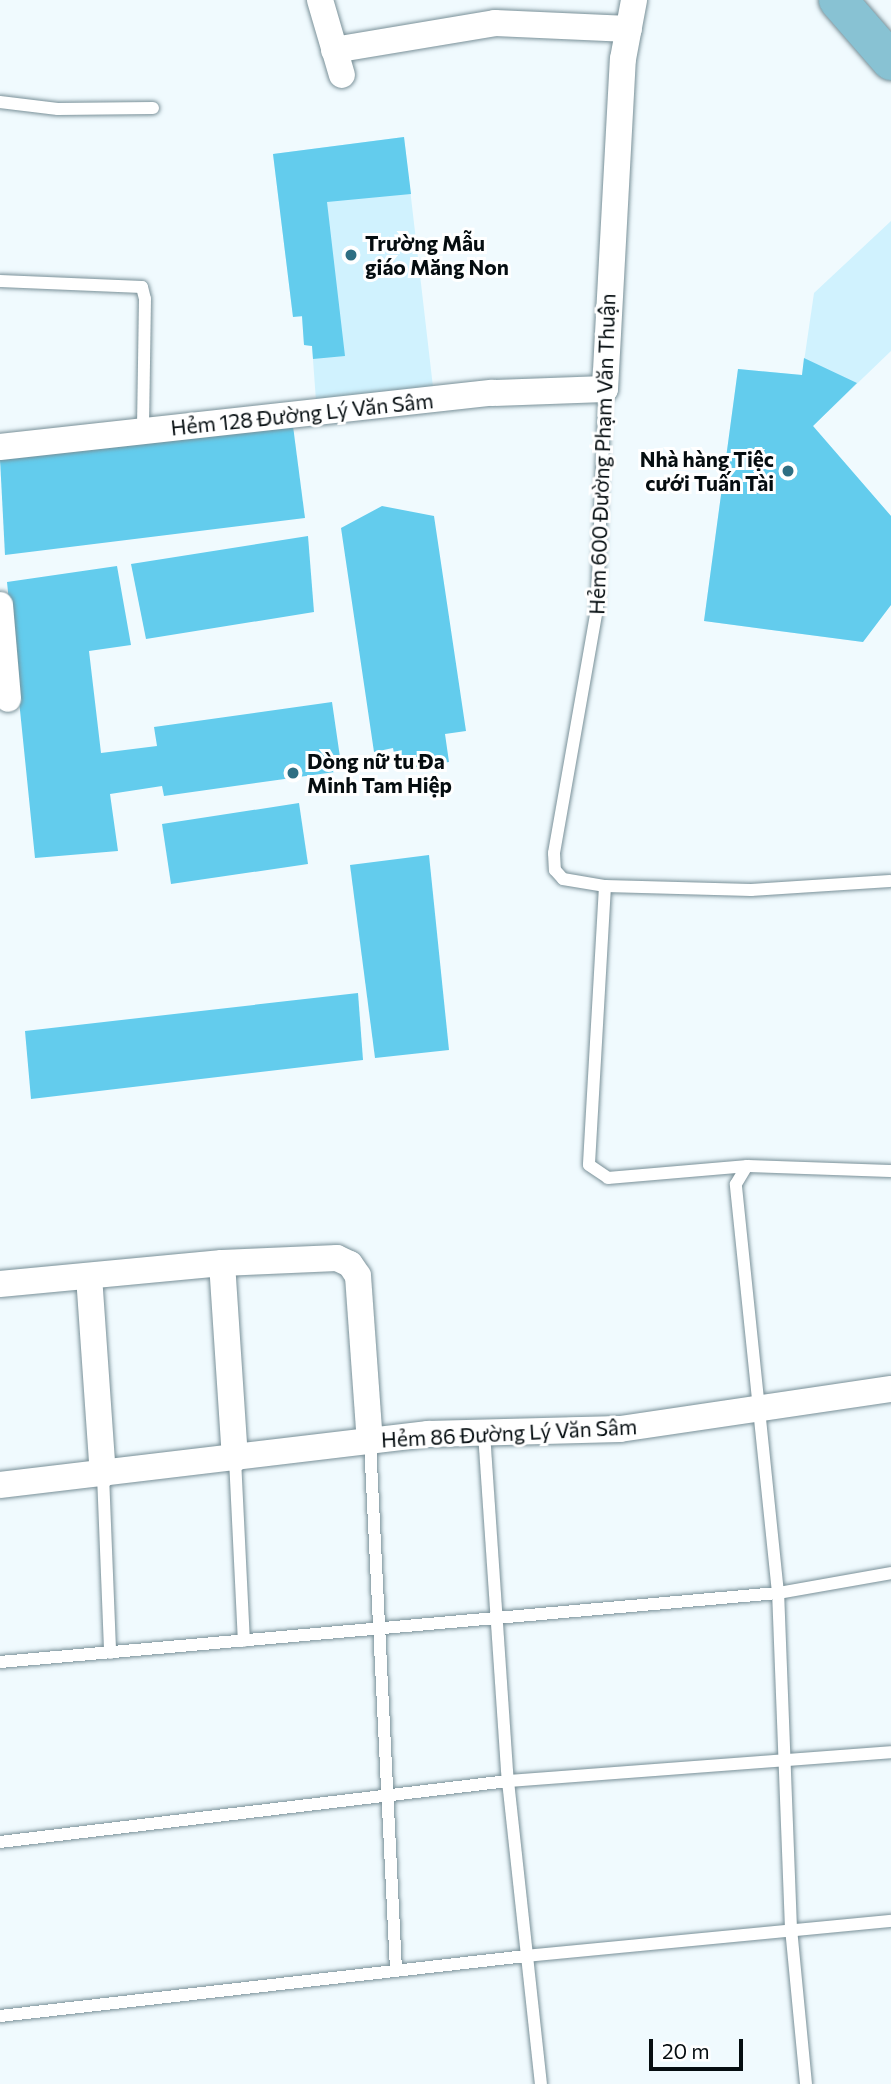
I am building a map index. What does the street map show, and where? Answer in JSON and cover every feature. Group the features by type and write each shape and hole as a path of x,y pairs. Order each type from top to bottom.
{"main road":[{"path":"838,0 891,61"}],"street":[{"path":"320,0 342,75"},
{"name":"Hẻm 600 Đường Phạm Văn Thuận","path":"605,389 623,59 634,0"},
{"path":"334,50 495,23 629,29"},
{"name":"Hẻm 128 Đường Lý Văn Sâm","path":"0,447 492,393 605,389"},
{"path":"0,605 8,699"},
{"path":"0,1284 222,1264 337,1258 351,1264 358,1276 370,1442"},
{"path":"222,1264 235,1459"},
{"path":"89,1276 103,1475"},
{"name":"Hẻm 86 Đường Lý Văn Sâm","path":"0,1485 370,1442 484,1433 620,1429 891,1389"}],"lane":[{"path":"0,102 58,109 153,108"},
{"path":"0,281 142,287 145,299 144,432"},
{"name":"Hẻm 600 Đường Phạm Văn Thuận","path":"605,389 597,609 554,853 555,870 563,879 606,886"},
{"path":"890,881 751,890 606,886 589,1165 608,1178 747,1166 891,1171"},
{"path":"747,1166 736,1184 762,1409 778,1593 788,1762 792,1929 806,2084"},
{"path":"484,1433 508,1781 541,2084"},
{"path":"370,1442 384,1796 396,1970"},
{"path":"235,1459 244,1641"},
{"path":"103,1475 110,1653"},
{"path":"0,1662 778,1593 891,1573"},
{"path":"0,1842 508,1781 788,1762 891,1752"},
{"path":"0,2016 526,1956 792,1929 891,1922"}],"shaded area":[{"name":"Trường Mẫu giáo Măng Non","path":"404,137 433,387 316,401 312,346 304,345 302,317 293,317 273,154"},
{"name":"Nhà hàng Tiệc cưới Tuấn Tài","path":"891,221 891,351 813,426 891,516 891,605 863,642 704,621 738,369 802,375 814,293"}],"building":[{"path":"404,137 411,194 327,202 345,356 313,359 312,346 304,345 302,316 293,317 273,154"},
{"name":"Nhà hàng Tiệc cưới Tuấn Tài","path":"804,358 857,383 813,426 891,516 891,605 863,642 704,621 738,369 802,375"},
{"path":"293,426 305,518 5,555 0,459"},
{"path":"382,506 434,516 466,731 445,734 449,762 397,770 393,748 374,752 341,528"},
{"path":"308,536 314,612 146,639 131,564"},
{"path":"117,566 131,645 89,651 101,753 157,746 154,727 332,702 342,771 164,796 162,786 110,794 118,851 35,858 7,582"},
{"path":"299,803 308,864 171,884 162,824"},
{"path":"429,855 449,1050 375,1058 350,865"},
{"path":"358,993 363,1060 31,1099 25,1031"}],"place":[{"name":"Trường Mẫu giáo Măng Non","path":"351,255"},
{"name":"Nhà hàng Tiệc cưới Tuấn Tài","path":"788,471"},
{"name":"Dòng nữ tu Đa Minh Tam Hiệp","path":"293,773"}]}
